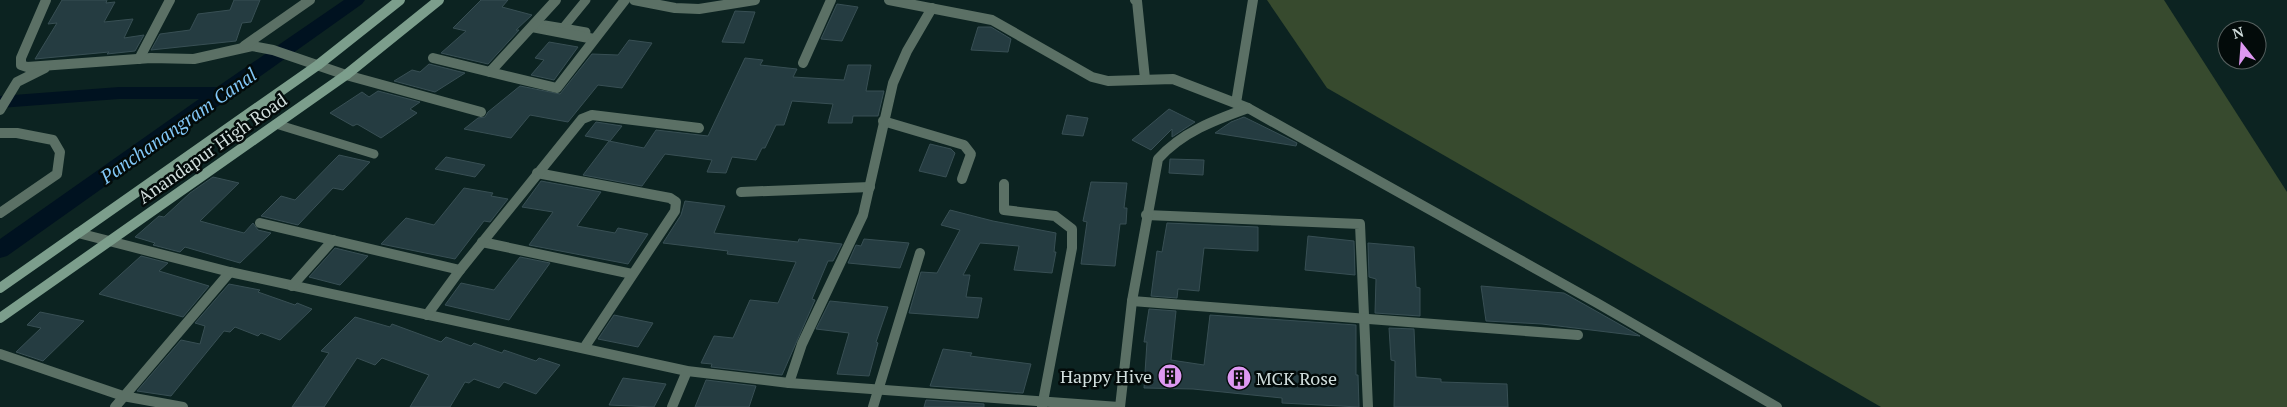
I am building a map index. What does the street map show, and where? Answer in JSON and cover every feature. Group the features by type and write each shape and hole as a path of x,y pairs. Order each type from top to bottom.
{"main road":[{"name":"Anandapur High Road","path":"0,288 318,65 400,0"},
{"name":"Anandapur High Road","path":"0,318 346,74 439,0"}],"street":[{"path":"46,0 21,58 21,65 27,67 47,67 139,59 194,58 252,46 294,56 346,74 481,112"},
{"path":"139,59 170,0"},
{"path":"243,47 310,0"},
{"path":"490,72 556,0"},
{"path":"433,58 557,88 590,35 625,0"},
{"path":"634,0 675,8 699,9 755,0"},
{"path":"803,64 831,0"},
{"path":"889,0 992,20 1092,77 1108,81 1172,79 1248,108 1597,303 1777,407"},
{"path":"1135,0 1137,2 1145,79"},
{"path":"1236,103 1253,0"},
{"path":"789,383 802,344 863,216 893,83 932,8"},
{"path":"532,27 590,35"},
{"path":"0,110 17,82 47,67"},
{"path":"78,233 110,240 142,251 292,286 688,370 789,383 878,388 1042,405 1120,407 1132,301 1146,214 1158,159 1166,148 1195,131 1248,108"},
{"path":"427,315 537,173 586,116 592,115 699,128"},
{"path":"883,121 964,145 972,154 962,179"},
{"path":"0,133 17,133 53,140 60,152 57,174 0,213"},
{"path":"537,173 670,198 676,202 675,210 584,348"},
{"path":"1004,184 1004,210 1055,216 1072,229 1072,248 1042,405"},
{"path":"741,192 870,187"},
{"path":"1146,214 1360,224 1368,407"},
{"path":"260,223 460,270"},
{"path":"292,286 333,240"},
{"path":"482,242 632,274"},
{"path":"872,407 920,253"},
{"path":"115,407 230,272"},
{"path":"1132,301 1578,335"},
{"path":"0,354 123,396 183,407"},
{"path":"672,407 688,370"}],"lane":[{"path":"563,28 586,0"},
{"path":"545,25 590,35"},
{"path":"276,124 374,154"}],"green space":[{"path":"1267,0 2164,0 2287,192 2287,407 1881,407 1327,88"}],"building":[{"path":"62,0 107,0 106,3 115,2 104,22 133,19 124,38 144,35 135,51 35,59 57,23 48,24"},
{"path":"234,0 260,0 251,22 242,23 236,41 151,50 160,34 190,30 198,14 230,10"},
{"path":"481,0 508,0 502,7 532,15 516,30 519,30 488,64 441,53 466,31 453,28"},
{"path":"837,4 858,7 842,41 821,39"},
{"path":"735,11 755,12 744,43 722,42"},
{"path":"978,27 991,27 1011,39 1008,52 971,50"},
{"path":"629,40 652,43 622,88 598,85 568,122 530,115 511,138 464,129 478,118 485,117 488,112 520,86 560,94 592,54 618,55"},
{"path":"549,42 578,47 554,80 531,75 544,60 535,58"},
{"path":"745,58 763,60 760,65 797,69 793,77 844,80 848,65 871,65 866,91 884,91 878,116 853,116 852,123 828,123 833,104 792,101 784,125 776,125 765,148 762,148 756,160 732,157 726,173 707,172 712,160 665,154 642,186 583,175 609,141 644,148 656,130 708,136"},
{"path":"429,64 465,73 435,92 394,81 412,70 420,72"},
{"path":"378,91 420,102 410,109 417,113 381,138 357,124 353,126 330,113 362,92 369,97"},
{"path":"1169,109 1195,122 1172,137 1172,129 1151,150 1132,140"},
{"path":"1067,115 1088,118 1083,136 1062,134"},
{"path":"1244,117 1297,143 1296,146 1215,133 1231,122"},
{"path":"596,122 622,126 610,141 585,136"},
{"path":"930,144 951,149 955,153 946,177 919,171"},
{"path":"339,155 370,162 343,190 333,188 298,225 261,216 281,196 295,200"},
{"path":"446,157 485,165 475,177 435,169"},
{"path":"1170,159 1204,160 1203,175 1169,173"},
{"path":"213,177 239,183 200,221 244,233 253,223 258,230 271,233 240,263 185,247 180,252 153,245 155,243 135,237 159,216 164,217 190,193"},
{"path":"541,181 601,192 577,226 615,233 618,228 648,234 628,264 529,245 553,212 522,207"},
{"path":"1091,182 1127,183 1124,208 1127,208 1126,224 1120,224 1115,266 1081,264 1087,222 1083,221"},
{"path":"464,188 493,193 491,196 508,199 490,222 484,221 455,259 381,244 406,218 434,225"},
{"path":"685,201 725,206 714,233 798,242 799,239 842,244 833,261 828,261 812,299 815,300 782,375 711,367 712,364 701,363 714,336 733,338 750,300 778,303 796,262 727,254 728,251 663,243 681,215"},
{"path":"950,210 993,221 1056,233 1054,252 1056,252 1052,273 1014,270 1019,246 980,243 963,275 970,275 966,297 982,298 978,318 909,313 921,272 937,273 960,230 941,225"},
{"path":"1167,223 1258,227 1258,251 1204,248 1199,291 1178,289 1177,298 1151,296 1157,251 1162,252"},
{"path":"1308,236 1354,241 1355,275 1305,270"},
{"path":"864,239 909,243 900,268 848,263 856,245 861,246"},
{"path":"1368,243 1414,247 1416,287 1420,288 1420,316 1375,313 1376,279 1369,277"},
{"path":"335,248 368,256 340,285 309,277"},
{"path":"141,256 168,263 159,271 209,286 183,317 99,294"},
{"path":"520,257 550,263 509,320 445,305 461,283 494,290"},
{"path":"229,284 260,290 258,292 312,309 280,340 261,333 258,336 235,327 230,332 224,331 171,396 137,391 181,340 200,344 205,326 195,323"},
{"path":"1481,286 1564,293 1640,336 1542,324 1486,321"},
{"path":"830,301 888,307 876,342 878,343 869,376 837,374 849,333 816,329"},
{"path":"1149,309 1176,311 1171,360 1204,365 1210,315 1356,325 1356,375 1358,375 1359,407 1282,403 1282,398 1193,389 1144,388 1147,342 1144,342"},
{"path":"40,312 84,321 43,361 16,352 41,328 27,325"},
{"path":"614,315 653,323 638,347 598,339"},
{"path":"355,317 390,327 392,324 441,342 446,337 471,346 474,343 502,353 504,350 536,361 539,358 560,365 536,394 504,382 499,388 474,379 469,383 465,382 450,407 410,407 429,375 382,358 375,365 357,358 324,407 292,407 329,353 321,351"},
{"path":"1389,328 1414,329 1416,377 1441,379 1441,382 1507,384 1508,407 1394,407 1395,361 1391,360"},
{"path":"943,349 972,353 970,356 1031,364 1023,393 930,386"},
{"path":"623,378 666,384 654,407 609,405"},
{"path":"706,380 756,386 749,407 695,407"},
{"path":"926,400 984,404 984,407 924,407"}],"waterway":[{"name":"Panchanangram Canal","path":"221,93 356,0"},
{"path":"0,102 119,93 221,93"},
{"name":"Panchanangram Canal","path":"0,250 221,93"}],"place":[{"name":"Happy Hive","path":"1170,376"},
{"name":"MCK Rose","path":"1239,378"}]}
